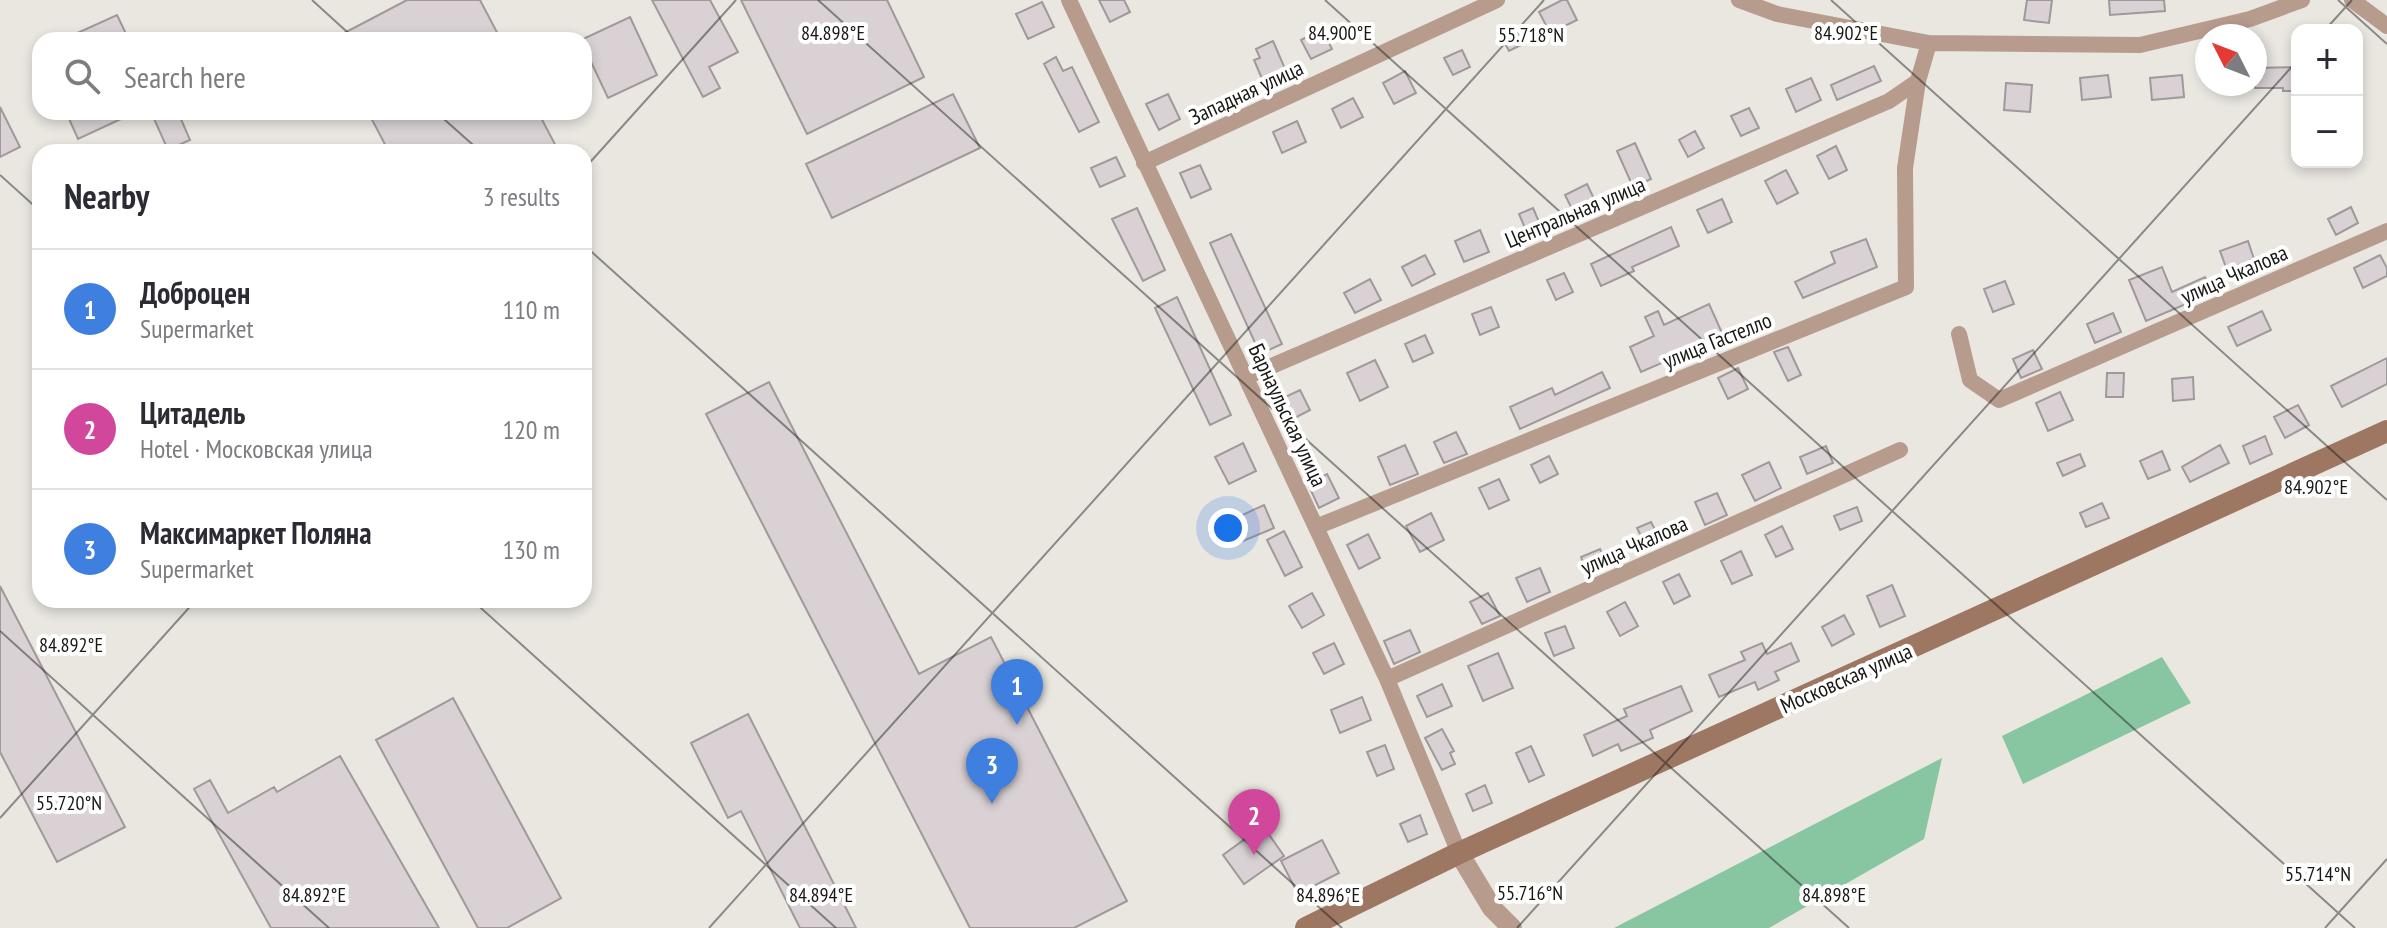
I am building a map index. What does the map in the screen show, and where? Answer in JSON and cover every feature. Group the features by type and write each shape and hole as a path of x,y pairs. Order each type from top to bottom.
{"main road":[{"name":"Московская улица","path":"1306,928 1459,853 2387,431"}],"street":[{"name":"Барнаульская улица","path":"1069,0 1387,679 1459,853"},
{"name":"Западная улица","path":"1144,163 1497,0"},
{"path":"1739,0 1777,14 1929,43 2140,45 2250,19 2302,0"},
{"path":"2352,0 2387,26"},
{"name":"улица Гастелло","path":"1316,527 1906,287 1905,168 1918,81 1929,43"},
{"name":"Центральная улица","path":"1246,377 1889,101 1918,81"},
{"name":"улица Чкалова","path":"1959,334 1970,380 1999,400 2387,231"},
{"name":"улица Чкалова","path":"1387,679 1900,450"},
{"path":"1459,853 1492,908 1512,928"}],"green space":[{"path":"2162,657 2191,703 2023,784 2002,736"},
{"path":"1942,758 1924,839 1769,928 1614,928"}],"building":[{"path":"407,0 480,0 497,32 346,32"},
{"path":"652,0 710,0 738,52 709,67 720,88 703,97"},
{"path":"741,0 887,0 924,77 807,134"},
{"path":"1099,0 1124,0 1130,12 1110,22"},
{"path":"1567,0 1577,20 1550,33 1539,12"},
{"path":"2027,0 2052,0 2049,23 2024,20"},
{"path":"2109,0 2164,0 2165,11 2110,15"},
{"path":"1042,2 1054,27 1028,39 1016,14"},
{"path":"117,15 125,32 80,32"},
{"path":"630,17 657,75 608,98 592,64 592,35"},
{"path":"1513,25 1523,44 1509,51 1499,32"},
{"path":"1322,29 1332,49 1311,59 1301,40"},
{"path":"1273,41 1286,71 1263,81 1254,60 1260,58 1256,49"},
{"path":"1462,50 1470,67 1453,75 1444,58"},
{"path":"1056,57 1063,71 1072,67 1099,122 1079,132 1044,64"},
{"path":"1874,66 1881,81 1837,100 1831,85"},
{"path":"2291,67 2291,91 2267,88 2267,68"},
{"path":"1405,71 1416,93 1394,104 1383,83"},
{"path":"2108,75 2111,97 2082,100 2080,78"},
{"path":"2182,75 2184,97 2152,100 2150,78"},
{"path":"1811,78 1821,100 1796,112 1786,89"},
{"path":"2006,83 2032,85 2030,112 2004,110"},
{"path":"953,94 980,148 832,218 806,164"},
{"path":"1168,94 1180,119 1159,130 1146,104"},
{"path":"1353,98 1363,117 1341,128 1332,109"},
{"path":"0,107 20,147 0,157"},
{"path":"1749,108 1759,128 1741,136 1731,116"},
{"path":"70,120 119,120 78,139"},
{"path":"155,120 181,120 190,140 181,144 165,144"},
{"path":"372,120 542,120 555,144 385,144"},
{"path":"1297,121 1306,142 1282,153 1273,132"},
{"path":"1695,131 1704,148 1688,157 1679,140"},
{"path":"1635,143 1651,179 1633,187 1617,151"},
{"path":"1836,146 1847,170 1829,179 1817,156"},
{"path":"1116,157 1125,176 1100,187 1091,168"},
{"path":"1200,165 1211,189 1191,198 1180,173"},
{"path":"1786,170 1798,193 1777,204 1765,181"},
{"path":"1587,184 1596,203 1574,213 1565,195"},
{"path":"1722,199 1732,222 1708,233 1697,210"},
{"path":"2351,207 2358,223 2336,235 2328,219"},
{"path":"1137,208 1165,270 1143,281 1112,219"},
{"path":"1533,208 1542,229 1528,235 1519,214"},
{"path":"1671,227 1679,246 1632,267 1634,271 1601,286 1591,264"},
{"path":"1480,230 1489,252 1464,262 1455,241"},
{"path":"1231,234 1282,344 1260,354 1210,243"},
{"path":"1866,239 1877,267 1803,298 1795,282 1835,263 1831,252"},
{"path":"2248,241 2254,259 2227,270 2220,251"},
{"path":"1425,255 1435,274 1412,286 1402,267"},
{"path":"2380,255 2387,268 2387,276 2363,288 2354,268"},
{"path":"2162,267 2172,292 2205,277 2212,293 2146,321 2129,280"},
{"path":"1564,273 1573,292 1556,300 1547,280"},
{"path":"1370,279 1381,300 1355,313 1344,293"},
{"path":"2005,281 2014,304 1993,312 1984,289"},
{"path":"1177,297 1231,415 1210,425 1155,308"},
{"path":"1709,304 1723,335 1679,356 1681,361 1669,367 1666,361 1641,372 1630,347 1654,336 1645,317 1658,311 1664,325"},
{"path":"1491,307 1499,327 1480,335 1472,314"},
{"path":"2262,311 2271,330 2237,346 2228,327"},
{"path":"2113,313 2121,332 2095,343 2087,324"},
{"path":"1425,335 1433,353 1413,362 1405,344"},
{"path":"1788,347 1801,375 1788,381 1774,352"},
{"path":"2033,350 2042,369 2021,378 2013,359"},
{"path":"2387,358 2387,384 2342,407 2331,386"},
{"path":"1375,360 1388,387 1360,401 1347,373"},
{"path":"1738,368 1748,389 1728,399 1718,378"},
{"path":"1602,372 1610,388 1520,429 1510,407 1552,388 1555,395"},
{"path":"2107,373 2124,373 2123,397 2106,397"},
{"path":"2193,377 2194,399 2173,401 2172,379"},
{"path":"769,382 919,674 991,637 1127,901 1074,928 970,928 706,414"},
{"path":"1300,390 1310,410 1289,421 1279,400"},
{"path":"2060,392 2073,420 2048,431 2036,403"},
{"path":"2298,405 2309,425 2285,438 2274,417"},
{"path":"1456,432 1467,454 1444,463 1434,442"},
{"path":"2265,436 2272,454 2250,464 2243,446"},
{"path":"1243,443 1256,471 1229,484 1215,457"},
{"path":"1405,445 1418,474 1390,485 1378,457"},
{"path":"2220,445 2229,463 2190,482 2182,467"},
{"path":"1826,446 1833,463 1807,474 1800,457"},
{"path":"2162,451 2170,470 2148,479 2140,461"},
{"path":"2080,454 2085,466 2063,476 2057,463"},
{"path":"1549,456 1558,474 1540,483 1531,465"},
{"path":"1769,462 1781,488 1755,501 1742,475"},
{"path":"1327,474 1339,498 1319,508 1308,484"},
{"path":"1499,479 1509,500 1489,509 1479,488"},
{"path":"1717,493 1727,515 1705,525 1695,502"},
{"path":"2102,503 2109,518 2086,527 2080,513"},
{"path":"1264,505 1274,528 1236,544 1227,522"},
{"path":"1857,507 1862,521 1840,530 1834,516"},
{"path":"1431,513 1444,540 1420,552 1406,526"},
{"path":"1651,522 1662,543 1648,550 1637,528"},
{"path":"1782,526 1793,549 1776,557 1765,535"},
{"path":"1284,531 1302,567 1285,576 1267,540"},
{"path":"1368,534 1380,558 1359,569 1347,545"},
{"path":"1600,549 1607,566 1587,574 1581,557"},
{"path":"1741,551 1752,575 1732,584 1721,561"},
{"path":"1540,568 1550,592 1527,602 1516,578"},
{"path":"1679,574 1690,596 1674,604 1663,582"},
{"path":"1892,585 1905,616 1880,627 1867,596"},
{"path":"0,586 125,827 57,862 0,752"},
{"path":"1312,593 1324,615 1302,628 1289,606"},
{"path":"1488,593 1500,616 1482,624 1470,602"},
{"path":"1625,602 1638,626 1620,636 1607,612"},
{"path":"1844,615 1854,634 1832,646 1822,627"},
{"path":"1565,626 1574,648 1554,656 1545,633"},
{"path":"1410,630 1420,652 1394,664 1384,641"},
{"path":"1334,643 1344,664 1324,674 1313,653"},
{"path":"1762,643 1767,654 1791,643 1799,661 1775,672 1779,680 1758,690 1755,682 1719,697 1709,675 1745,660 1741,652"},
{"path":"1498,653 1513,688 1483,701 1468,666"},
{"path":"1442,684 1452,706 1427,717 1417,696"},
{"path":"1681,686 1692,711 1650,730 1653,738 1621,751 1618,744 1593,756 1584,735 1627,716 1624,709"},
{"path":"1362,697 1371,720 1340,733 1331,710"},
{"path":"453,698 561,898 507,928 478,928 376,740"},
{"path":"748,714 856,928 800,928 741,811 728,818 691,743"},
{"path":"1442,729 1454,751 1450,753 1455,764 1442,770 1425,738"},
{"path":"1385,745 1394,769 1377,776 1367,752"},
{"path":"1531,746 1544,775 1529,782 1516,753"},
{"path":"340,756 439,928 271,928 194,789 210,780 228,813 274,787 277,792"},
{"path":"1485,785 1492,803 1473,811 1466,794"},
{"path":"1420,815 1427,834 1408,842 1400,824"},
{"path":"1263,826 1284,856 1244,884 1223,855"},
{"path":"1322,840 1339,873 1298,894 1281,861"}],"place":[{"name":"Доброцен","path":"1017,725"},
{"name":"Максимаркет Поляна","path":"992,804"},
{"name":"Цитадель","path":"1254,855"}]}
